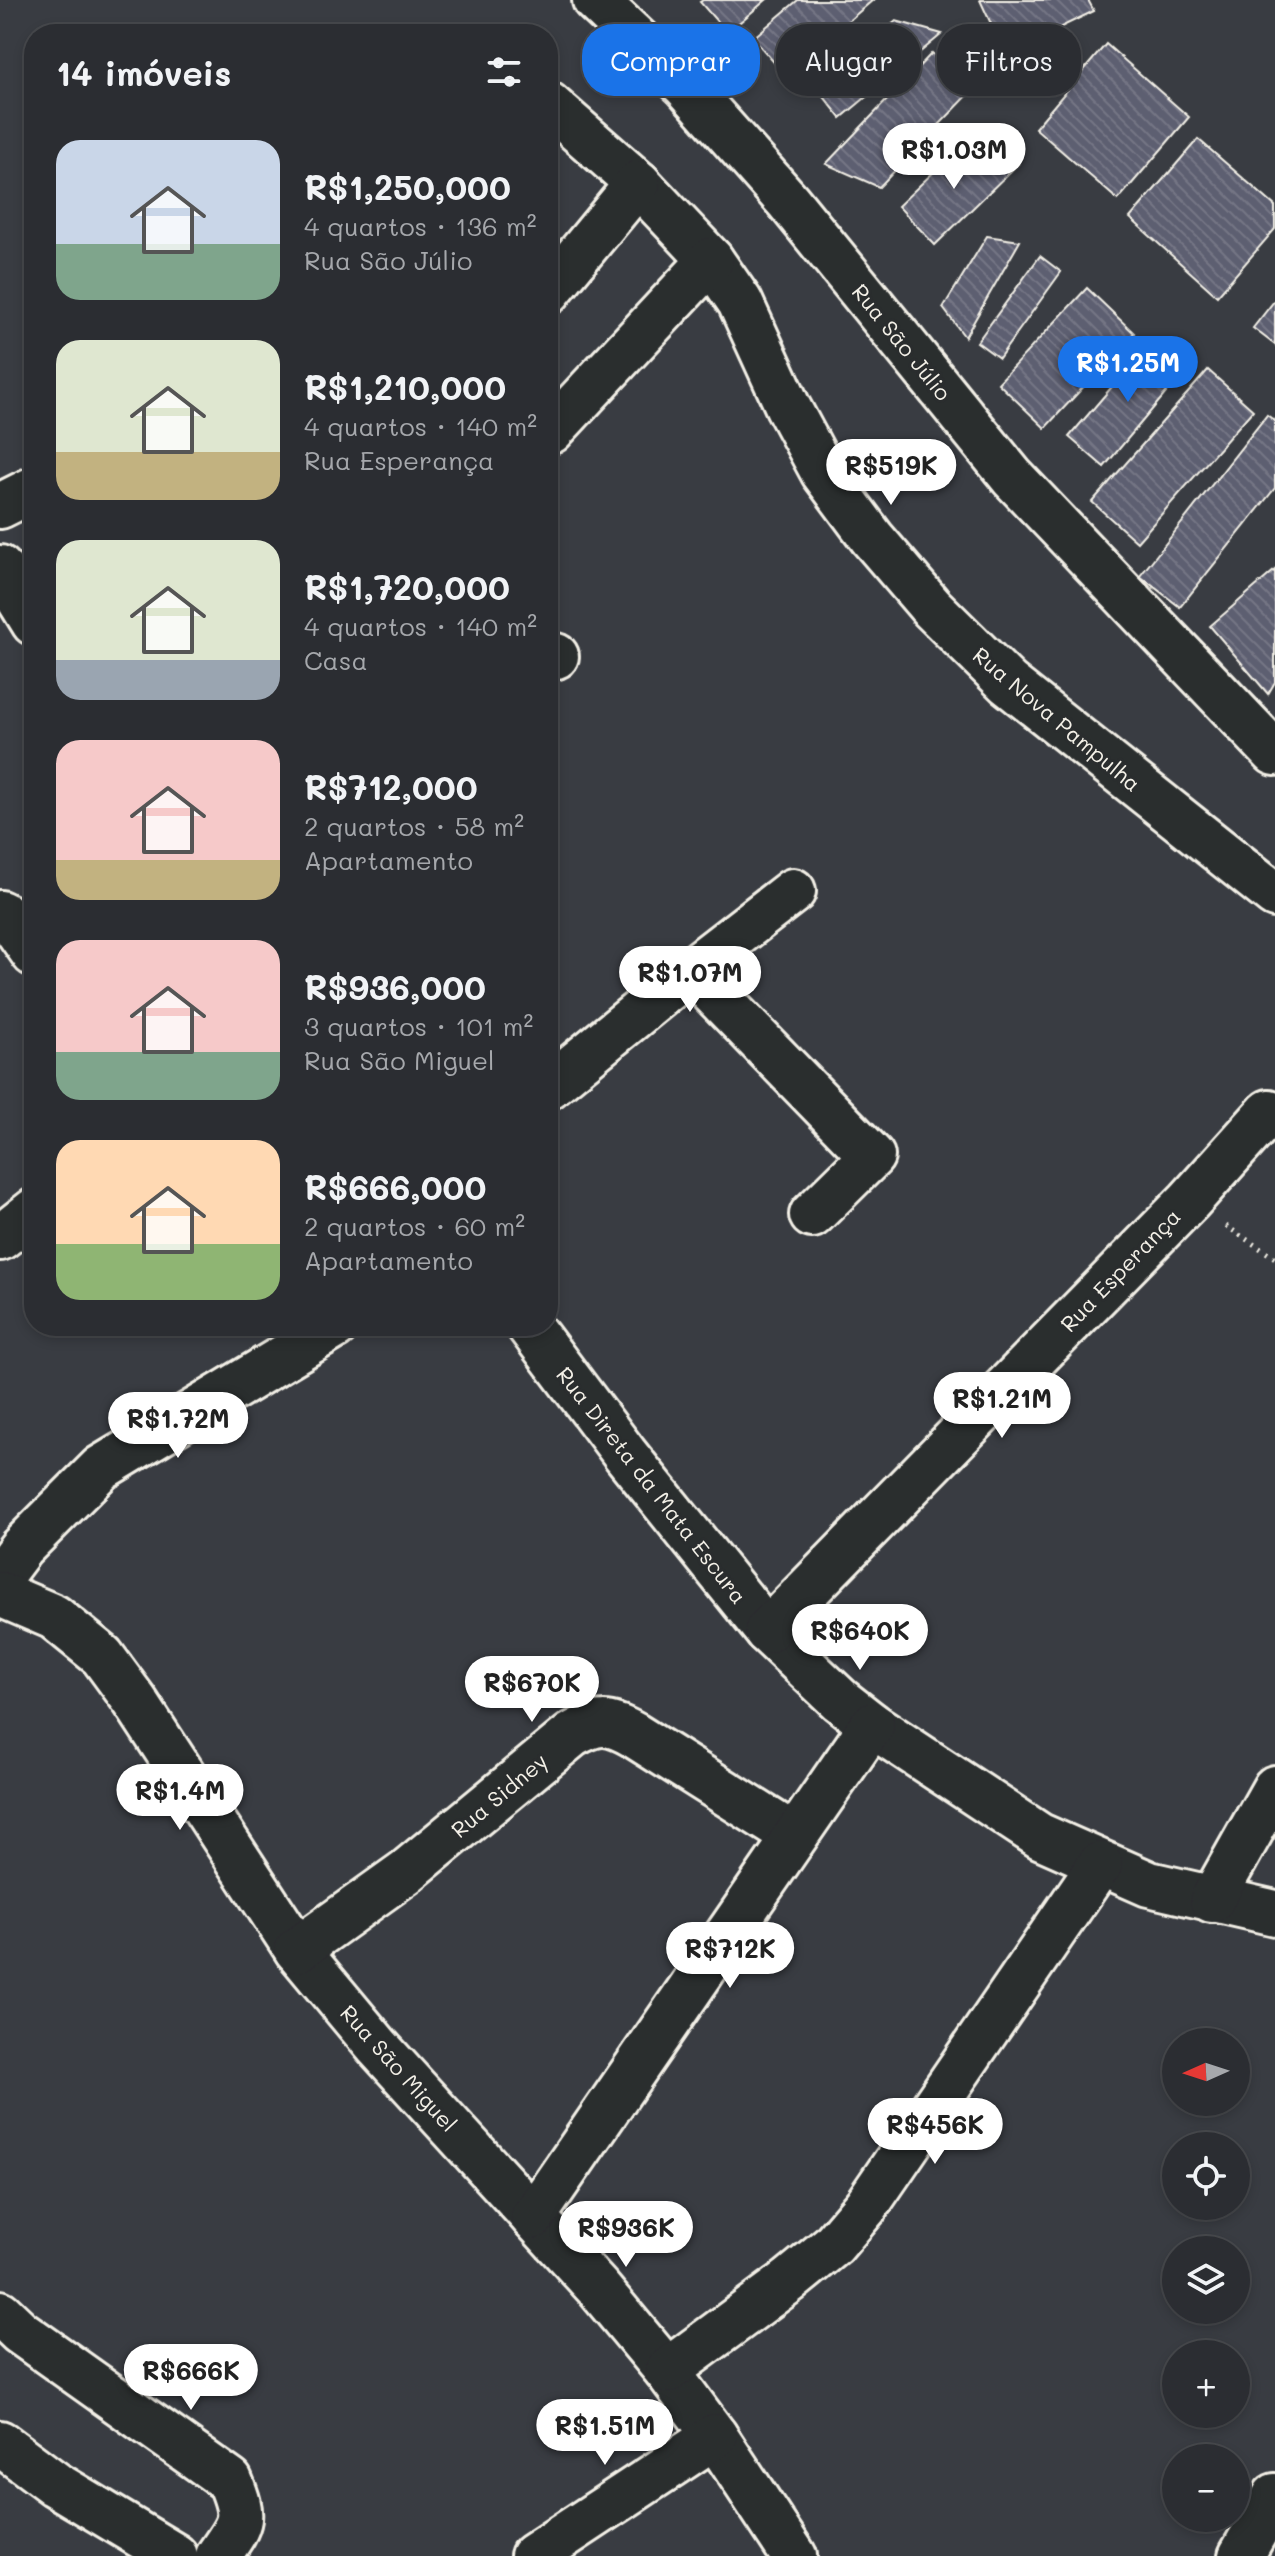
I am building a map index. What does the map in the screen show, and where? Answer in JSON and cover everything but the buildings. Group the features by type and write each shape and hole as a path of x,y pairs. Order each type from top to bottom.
{"street":[{"name":"Rua São Júlio","path":"595,0 685,85 788,201 1012,477 1275,753"},
{"name":"Rua Nova Pampulha","path":"558,122 638,183 711,260 740,302 788,407 823,472 872,538 932,608 1008,683 1275,895"},
{"path":"558,280 638,183"},
{"path":"558,424 711,260"},
{"path":"0,506 24,494"},
{"path":"3,581 24,609"},
{"path":"558,1079 793,891"},
{"path":"0,913 8,917 24,940"},
{"path":"691,970 872,1156 812,1215"},
{"name":"Rua Esperança","path":"767,1631 1189,1201 1269,1112"},
{"path":"0,1238 24,1219"},
{"path":"0,1576 21,1548 101,1468 319,1336"},
{"name":"Rua Direta da Mata Escura","path":"536,1336 625,1454 767,1631 840,1700 872,1725 1040,1836 1149,1884 1275,1913"},
{"name":"Rua São Miguel","path":"0,1594 54,1617 102,1656 135,1701 297,1950 377,2046 533,2217 667,2371 715,2436 794,2556"},
{"name":"Rua Sidney","path":"297,1950 406,1872 572,1735 591,1725 613,1723 794,1836"},
{"path":"533,2217 872,1725"},
{"path":"1212,1900 1275,1788"},
{"path":"667,2371 833,2245 866,2206 1100,1864"},
{"path":"0,2313 20,2332 230,2481 241,2514 238,2527 218,2556"},
{"path":"533,2556 715,2436"},
{"path":"0,2443 55,2484 175,2556"},
{"path":"1241,2556 1275,2496"}],"path":[{"path":"1189,1201 1275,1258"}]}
